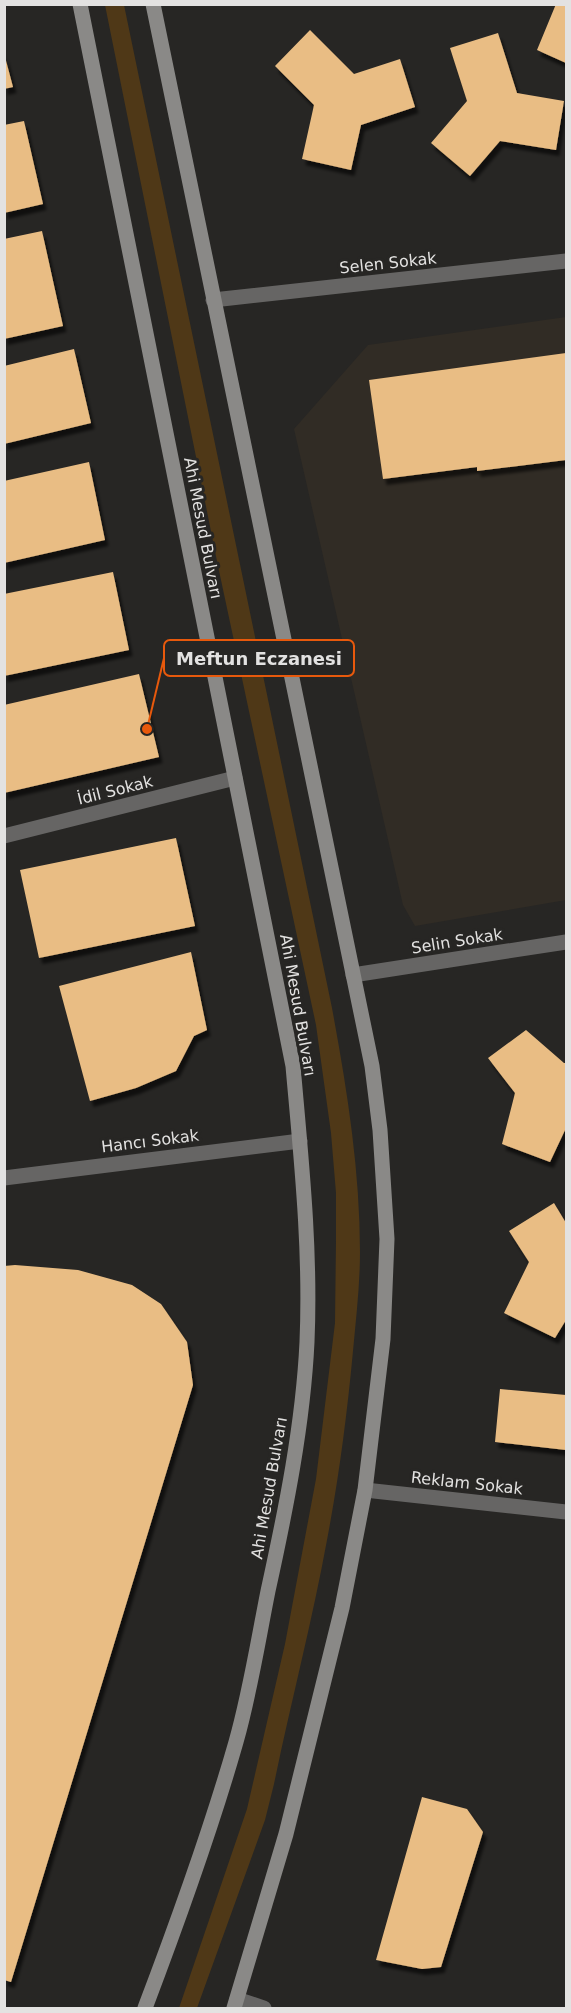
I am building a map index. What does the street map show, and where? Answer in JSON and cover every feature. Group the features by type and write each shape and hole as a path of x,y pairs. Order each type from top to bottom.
{"main road":[{"name":"Ahi Mesud Bulvarı","path":"80,4 293,1066 300,1141 307,1271 307,1342 299,1419 285,1513 237,1740 209,1831 145,2008"},
{"path":"153,4 353,975 375,1087 385,1185 387,1239 383,1339 365,1490 342,1608 294,1800 235,2004"}],"street":[{"name":"Selen Sokak","path":"213,300 567,261"},
{"name":"İdil Sokak","path":"4,836 235,778"},
{"name":"Selin Sokak","path":"353,975 567,942"},
{"name":"Hancı Sokak","path":"4,1178 300,1141"},
{"name":"Reklam Sokak","path":"365,1490 567,1512"},
{"path":"235,2004 264,2008"}],"shaded area":[{"path":"105,5 124,5 332,1008 352,1130 358,1191 359,1289 342,1446 321,1571 265,1820 197,2008 179,2008 247,1809 285,1644 316,1479 335,1323 336,1193 331,1133 316,1025 218,566"},
{"path":"566,317 566,900 415,926 403,905 294,429 368,345"}],"building":[{"path":"556,4 566,4 566,63 537,50"},
{"path":"310,30 354,74 400,59 415,107 361,125 351,170 302,159 314,105 275,66"},
{"path":"498,33 517,93 564,101 556,150 500,141 470,176 431,143 467,101 450,48"},
{"path":"4,53 13,87 4,89"},
{"path":"24,121 43,204 4,213 4,125"},
{"path":"42,231 63,326 4,339 4,239"},
{"path":"74,349 91,423 4,444 4,366"},
{"path":"566,353 566,460 477,471 477,467 383,479 369,380"},
{"path":"89,462 105,540 4,563 4,481"},
{"path":"113,572 129,650 4,676 4,594"},
{"path":"139,674 159,757 4,793 4,705"},
{"path":"176,838 195,926 39,958 20,870"},
{"path":"191,952 207,1030 194,1036 176,1071 136,1088 90,1101 59,986"},
{"path":"526,1030 566,1063 566,1128 550,1162 502,1144 515,1093 488,1058"},
{"path":"554,1203 566,1223 566,1320 555,1338 504,1313 529,1262 509,1231"},
{"path":"4,1266 78,1270 132,1285 161,1304 187,1342 193,1385 11,1982 4,1980"},
{"path":"500,1389 566,1395 566,1450 495,1442"},
{"path":"422,1797 467,1809 483,1832 441,1967 422,1969 376,1960"}],"place":[{"name":"Meftun Eczanesi","path":"147,729"}]}
